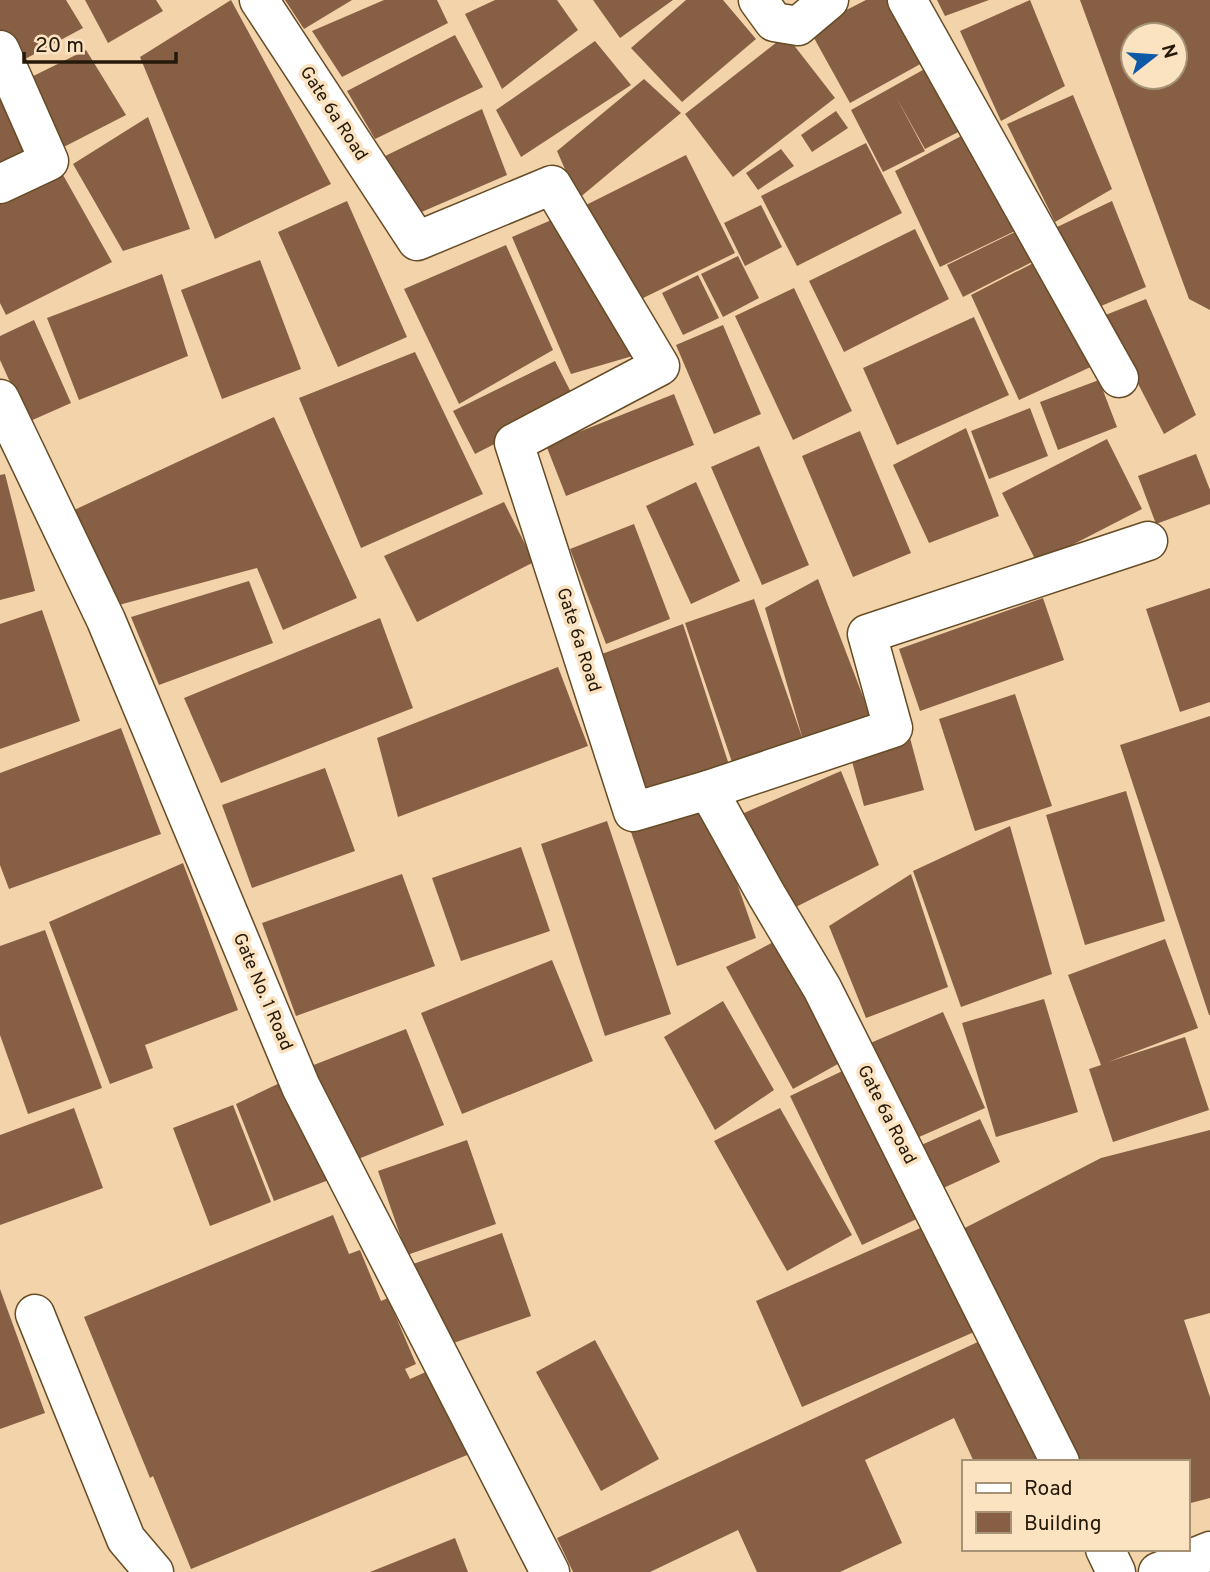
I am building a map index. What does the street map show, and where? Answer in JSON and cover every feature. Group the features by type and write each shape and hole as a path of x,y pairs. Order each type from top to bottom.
{"main road":[{"name":"Gate 6a Road","path":"259,0 417,241 552,185 660,366 514,443 633,812 708,790 822,988 1059,1460"},
{"path":"758,0 774,22 798,26 829,0"},
{"path":"907,0 1119,378"},
{"path":"0,50 49,161 0,184"},
{"name":"Gate No. 1 Road","path":"0,399 106,620 301,1087 550,1572"},
{"path":"708,790 894,728 867,634 1148,541"},
{"path":"35,1314 126,1539 154,1572"},
{"path":"1106,1551 1116,1572"},
{"path":"1158,1572 1210,1552"}],"building":[{"path":"0,0 66,0 83,28 12,66 0,43"},
{"path":"85,0 156,0 163,11 108,43"},
{"path":"231,0 331,184 215,239 140,57"},
{"path":"285,0 352,0 304,29"},
{"path":"384,0 437,0 448,23 342,77 312,31"},
{"path":"495,0 557,0 578,30 502,89 465,14"},
{"path":"593,0 673,0 620,38"},
{"path":"686,0 723,0 756,39 682,102 631,48"},
{"path":"866,0 903,0 933,57 850,103 809,29"},
{"path":"937,0 989,0 945,16"},
{"path":"1030,0 1065,86 1001,121 960,31"},
{"path":"1080,0 1210,0 1210,310 1189,299"},
{"path":"455,35 483,87 375,139 347,91"},
{"path":"786,35 835,98 733,177 685,114"},
{"path":"595,41 631,85 521,157 496,110"},
{"path":"86,50 126,115 54,152 9,88"},
{"path":"939,61 972,125 925,149 895,95 925,151 883,172 851,110"},
{"path":"644,79 681,113 578,199 557,151"},
{"path":"0,95 39,161 0,180"},
{"path":"1073,95 1112,189 1055,222 1007,124"},
{"path":"482,109 507,175 417,214 381,158"},
{"path":"836,111 848,128 812,152 801,135"},
{"path":"148,117 190,229 123,251 73,164"},
{"path":"965,134 1015,231 940,267 895,171"},
{"path":"866,143 902,213 797,266 761,196"},
{"path":"781,149 794,166 758,190 746,173"},
{"path":"686,155 735,253 633,303 584,206"},
{"path":"58,166 112,262 6,315 0,303 0,193"},
{"path":"347,201 407,337 338,367 278,232"},
{"path":"1112,201 1146,287 1094,309 1055,228"},
{"path":"761,205 782,247 745,266 724,223"},
{"path":"556,218 636,355 571,374 512,237"},
{"path":"915,229 949,299 844,352 809,281"},
{"path":"1019,230 1034,261 963,297 947,265"},
{"path":"506,245 553,350 459,404 404,289"},
{"path":"738,256 759,298 723,317 701,274"},
{"path":"1045,257 1095,365 1019,400 971,295"},
{"path":"260,260 301,369 222,399 181,290"},
{"path":"162,274 188,356 79,400 47,318"},
{"path":"698,275 719,318 683,335 662,293"},
{"path":"794,288 852,411 793,440 735,316"},
{"path":"1146,299 1196,415 1164,434 1103,316"},
{"path":"974,317 1009,395 897,445 863,368"},
{"path":"34,320 71,403 28,422 0,360 0,336"},
{"path":"723,325 761,414 714,434 676,345"},
{"path":"415,352 483,494 361,548 299,398"},
{"path":"555,361 576,402 475,454 453,411"},
{"path":"1099,380 1117,427 1058,450 1040,402"},
{"path":"674,394 694,445 566,496 546,445"},
{"path":"1030,408 1048,456 989,479 971,431"},
{"path":"274,417 357,598 283,630 257,568 115,606 72,511"},
{"path":"966,428 999,516 929,543 893,465"},
{"path":"860,431 911,553 853,577 802,456"},
{"path":"1107,439 1142,509 1037,563 1002,493"},
{"path":"759,446 809,565 762,585 711,467"},
{"path":"1196,454 1210,490 1210,504 1156,524 1138,476"},
{"path":"5,474 35,591 0,600 0,475"},
{"path":"696,482 740,581 691,604 646,506"},
{"path":"504,502 534,562 417,622 384,556"},
{"path":"634,524 670,619 606,644 570,549"},
{"path":"818,579 872,720 737,777 685,623 754,599 803,740 765,608"},
{"path":"249,581 273,643 159,685 131,617"},
{"path":"1210,588 1210,702 1180,712 1146,609"},
{"path":"1043,598 1064,660 920,711 899,649"},
{"path":"42,610 80,721 0,749 0,624"},
{"path":"380,618 413,708 221,783 184,698"},
{"path":"683,624 733,777 646,804 591,658"},
{"path":"558,667 588,746 398,817 377,738"},
{"path":"1015,694 1052,806 975,831 939,719"},
{"path":"1210,716 1210,1015 1209,1015 1120,745"},
{"path":"121,728 161,834 9,889 0,865 0,773"},
{"path":"910,738 924,790 864,806 850,754"},
{"path":"325,768 355,851 252,888 222,805"},
{"path":"841,771 879,865 784,913 744,813"},
{"path":"1126,791 1165,921 1085,945 1046,815"},
{"path":"710,805 756,938 677,966 631,832"},
{"path":"607,821 671,1014 605,1036 541,844"},
{"path":"1010,826 1052,974 961,1007 913,871"},
{"path":"521,847 550,931 461,961 432,878"},
{"path":"183,863 238,1010 145,1045 153,1068 110,1084 49,922"},
{"path":"402,874 435,966 296,1016 262,923"},
{"path":"911,874 948,987 866,1018 829,926"},
{"path":"45,930 102,1088 28,1114 0,1035 0,946"},
{"path":"779,939 845,1060 793,1089 726,967"},
{"path":"1165,939 1198,1028 1108,1062 1185,1037 1209,1110 1113,1142 1089,1069 1101,1065 1068,975"},
{"path":"552,960 593,1061 462,1114 421,1013"},
{"path":"1044,999 1078,1112 996,1137 962,1023"},
{"path":"723,1001 774,1090 715,1130 664,1037"},
{"path":"943,1012 985,1108 910,1141 868,1044"},
{"path":"406,1029 444,1125 343,1165 306,1068"},
{"path":"857,1064 929,1213 862,1245 790,1096"},
{"path":"286,1080 334,1178 274,1201 236,1104"},
{"path":"233,1105 271,1202 210,1226 173,1128"},
{"path":"74,1108 103,1188 0,1225 0,1135"},
{"path":"780,1108 852,1235 787,1271 714,1141"},
{"path":"980,1119 1000,1162 939,1190 919,1146"},
{"path":"1210,1130 1210,1313 1184,1320 1210,1397 1210,1498 1189,1503 1189,1460 1071,1460 955,1233 1101,1158"},
{"path":"467,1140 496,1224 407,1255 378,1171"},
{"path":"333,1215 349,1254 360,1250 381,1301 388,1298 416,1364 405,1369 410,1379 437,1367 472,1453 191,1569 153,1476 150,1478 84,1317"},
{"path":"934,1222 988,1326 802,1407 756,1301"},
{"path":"502,1233 531,1316 442,1347 413,1264"},
{"path":"0,1289 45,1413 0,1429"},
{"path":"595,1340 659,1459 601,1491 536,1372"},
{"path":"982,1340 1037,1460 973,1460 954,1418 865,1460 902,1543 840,1572 757,1572 738,1530 650,1572 573,1572 557,1538"},
{"path":"455,1538 468,1572 370,1572"}]}
